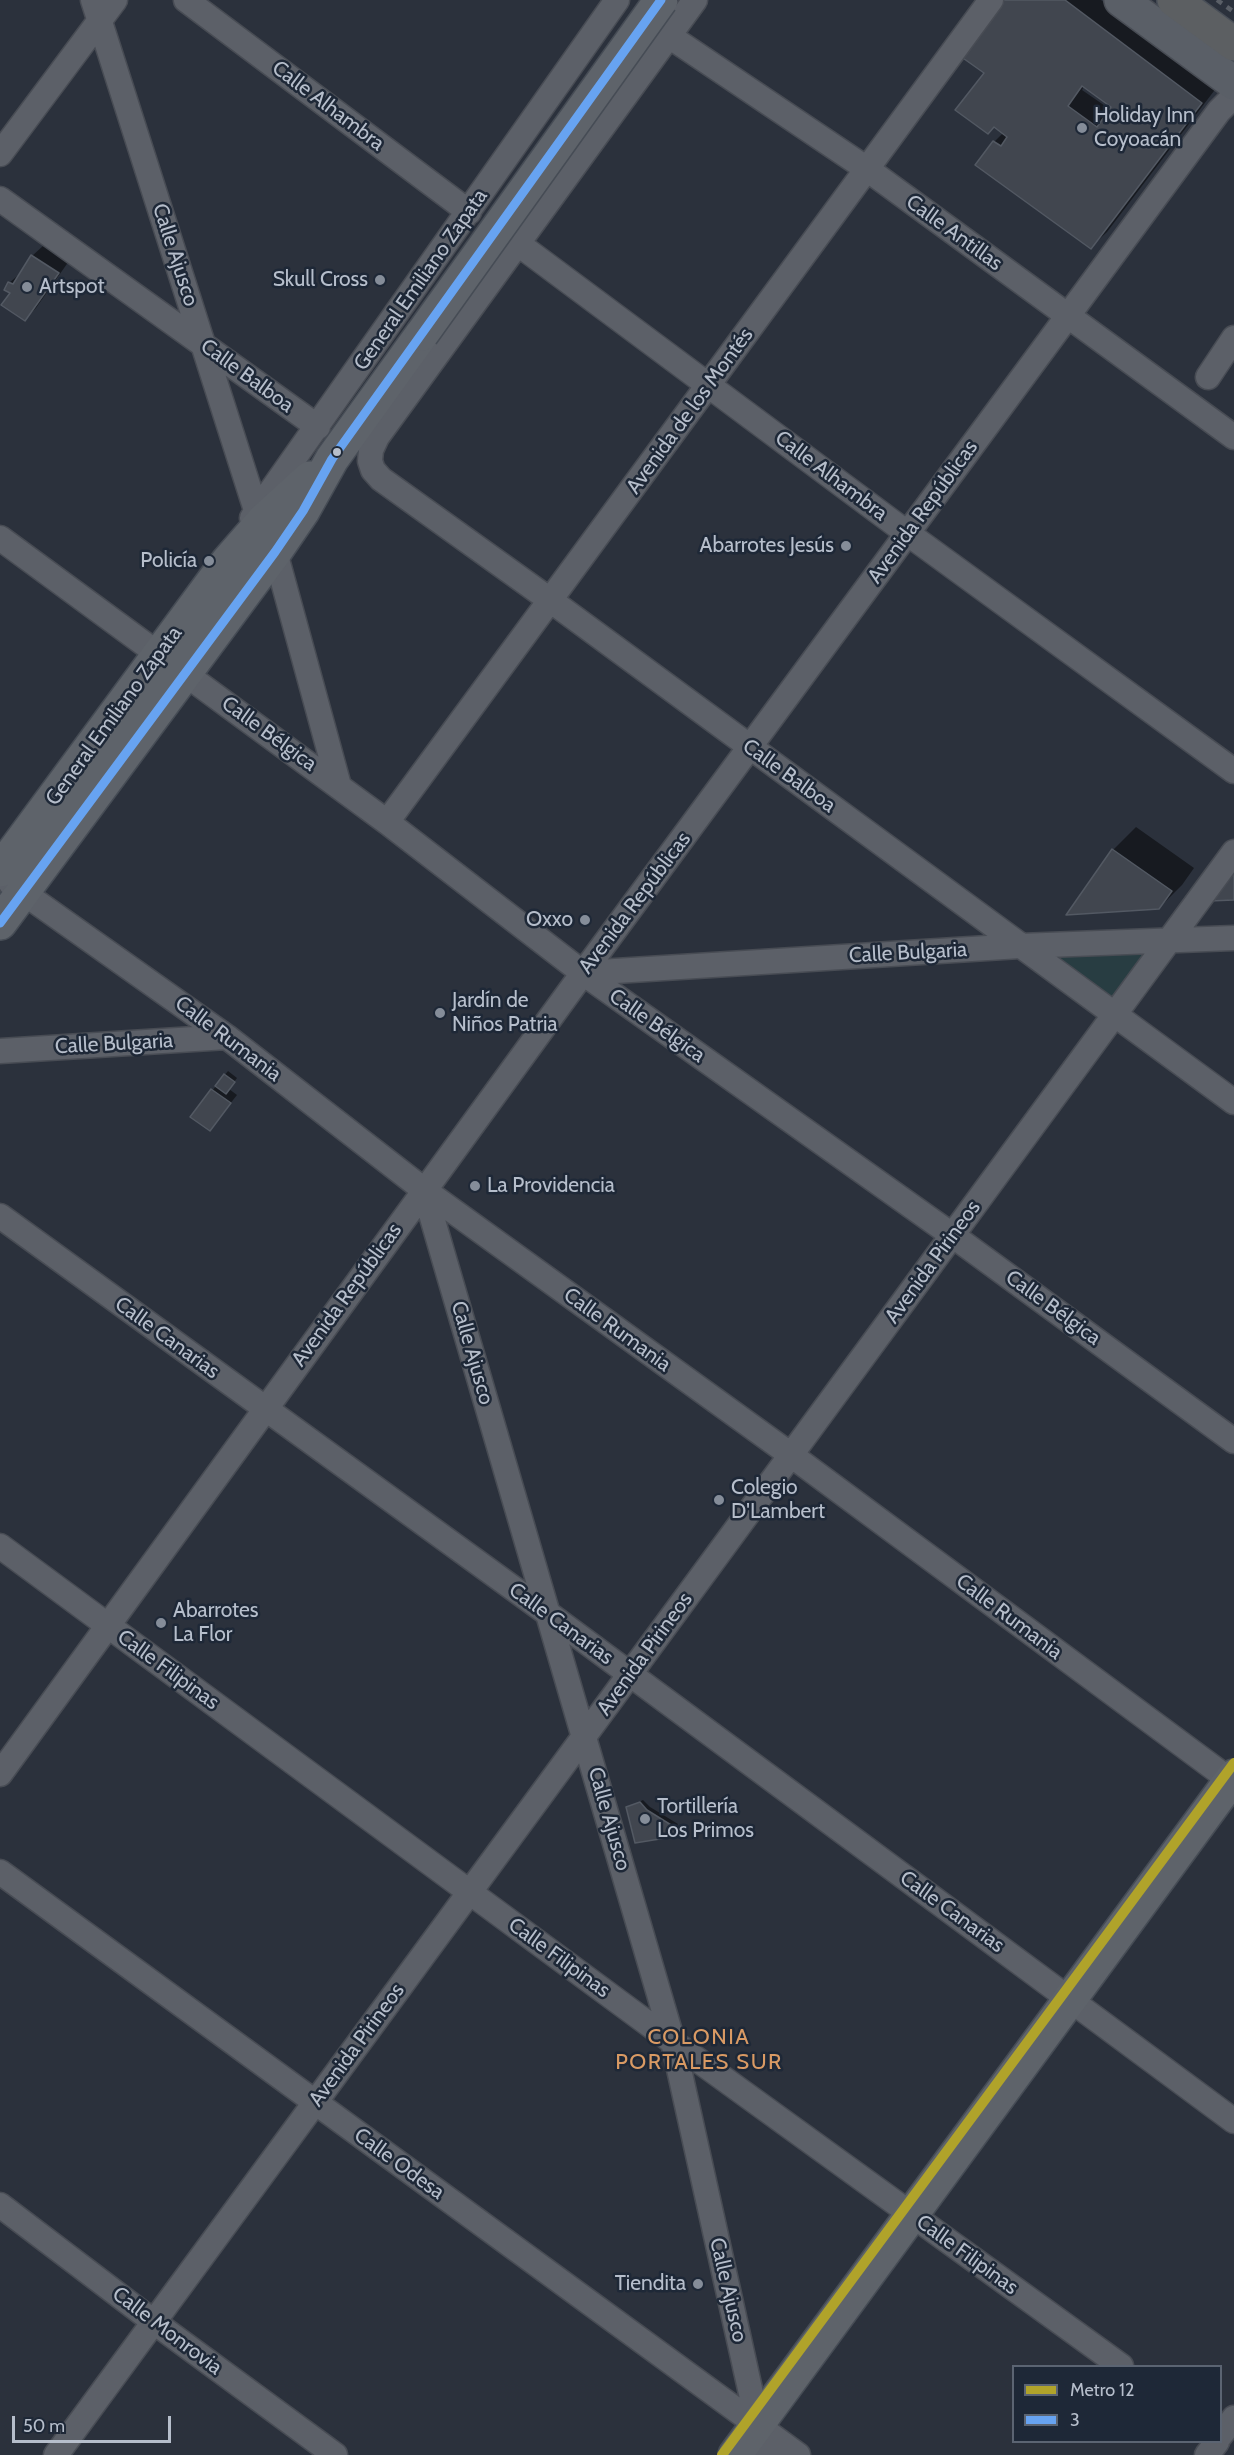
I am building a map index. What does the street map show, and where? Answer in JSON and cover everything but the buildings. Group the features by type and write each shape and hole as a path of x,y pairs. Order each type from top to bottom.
{"highway":[{"path":"1174,0 1234,44"}],"main road":[{"name":"General Emiliano Zapata","path":"7,880 185,673 275,552 303,511 332,459 661,0"},
{"path":"1121,0 1234,83"},
{"name":"General Emiliano Zapata","path":"0,923 7,880 158,654 228,561 263,521 332,459"},
{"path":"735,2455 1233,1780"}],"street":[{"path":"0,154 97,11 116,0"},
{"name":"Calle Alhambra","path":"186,0 469,212"},
{"name":"General Emiliano Zapata","path":"228,561 256,510 318,427 617,0"},
{"path":"517,243 695,0"},
{"name":"Avenida de los Montés","path":"387,822 991,0"},
{"name":"Calle Ajusco","path":"97,11 256,510"},
{"name":"Calle Antillas","path":"669,36 867,169 1234,437"},
{"name":"Avenida Repúblicas","path":"0,1774 264,1408 583,973 1219,111 1234,96"},
{"name":"Calle Balboa","path":"0,199 318,427"},
{"name":"Calle Alhambra","path":"517,243 907,533 1234,771"},
{"name":"Calle Balboa","path":"517,243 377,437 371,450 370,461 373,470 381,479 550,600 1234,1102"},
{"path":"1208,377 1234,338"},
{"name":"Calle Bélgica","path":"0,538 339,786 583,973 952,1235 1234,1441"},
{"path":"275,552 339,786"},
{"name":"Avenida Pirineos","path":"56,2455 1234,852"},
{"name":"Calle Rumania","path":"7,880 227,1037 424,1190 791,1455 1233,1780"},
{"name":"Calle Bulgaria","path":"583,973 1020,946 1234,938"},
{"name":"Calle Bulgaria","path":"0,1051 227,1037"},
{"name":"Calle Ajusco","path":"424,1190 673,2042 758,2425 768,2455"},
{"name":"Calle Canarias","path":"0,1216 630,1674 1234,2121"},
{"name":"Calle Filipinas","path":"0,1546 673,2042 1118,2365"},
{"name":"Calle Odesa","path":"0,1872 798,2455"},
{"name":"Calle Monrovia","path":"0,2205 335,2455"},
{"path":"1222,2436 1234,2418"},
{"path":"1222,2438 1234,2448"},
{"path":"1207,2455 1216,2443"}],"green space":[{"path":"1168,941 1112,1013 1021,947"}],"railway":[{"path":"1217,0 1234,12"}],"metro line":[{"name":"12","path":"722,2455 1234,1763"}],"transit line":[{"name":"3","path":"0,923 275,552 303,511 332,459 661,0"}],"place":[{"name":"Holiday Inn Coyoacán","path":"1082,128"},
{"name":"Skull Cross","path":"380,280"},
{"name":"Artspot","path":"27,287"},
{"name":"Abarrotes Jesús","path":"846,546"},
{"name":"Policía","path":"209,561"},
{"name":"Oxxo","path":"585,920"},
{"name":"Jardín de Niños Patria","path":"440,1013"},
{"name":"La Providencia","path":"475,1186"},
{"name":"Colegio D'Lambert","path":"719,1500"},
{"name":"Abarrotes La Flor","path":"161,1623"},
{"name":"Tortillería Los Primos","path":"645,1819"},
{"name":"Tiendita","path":"698,2284"}],"district":[{"name":"COLONIA PORTALES SUR","path":"699,2050"}]}
